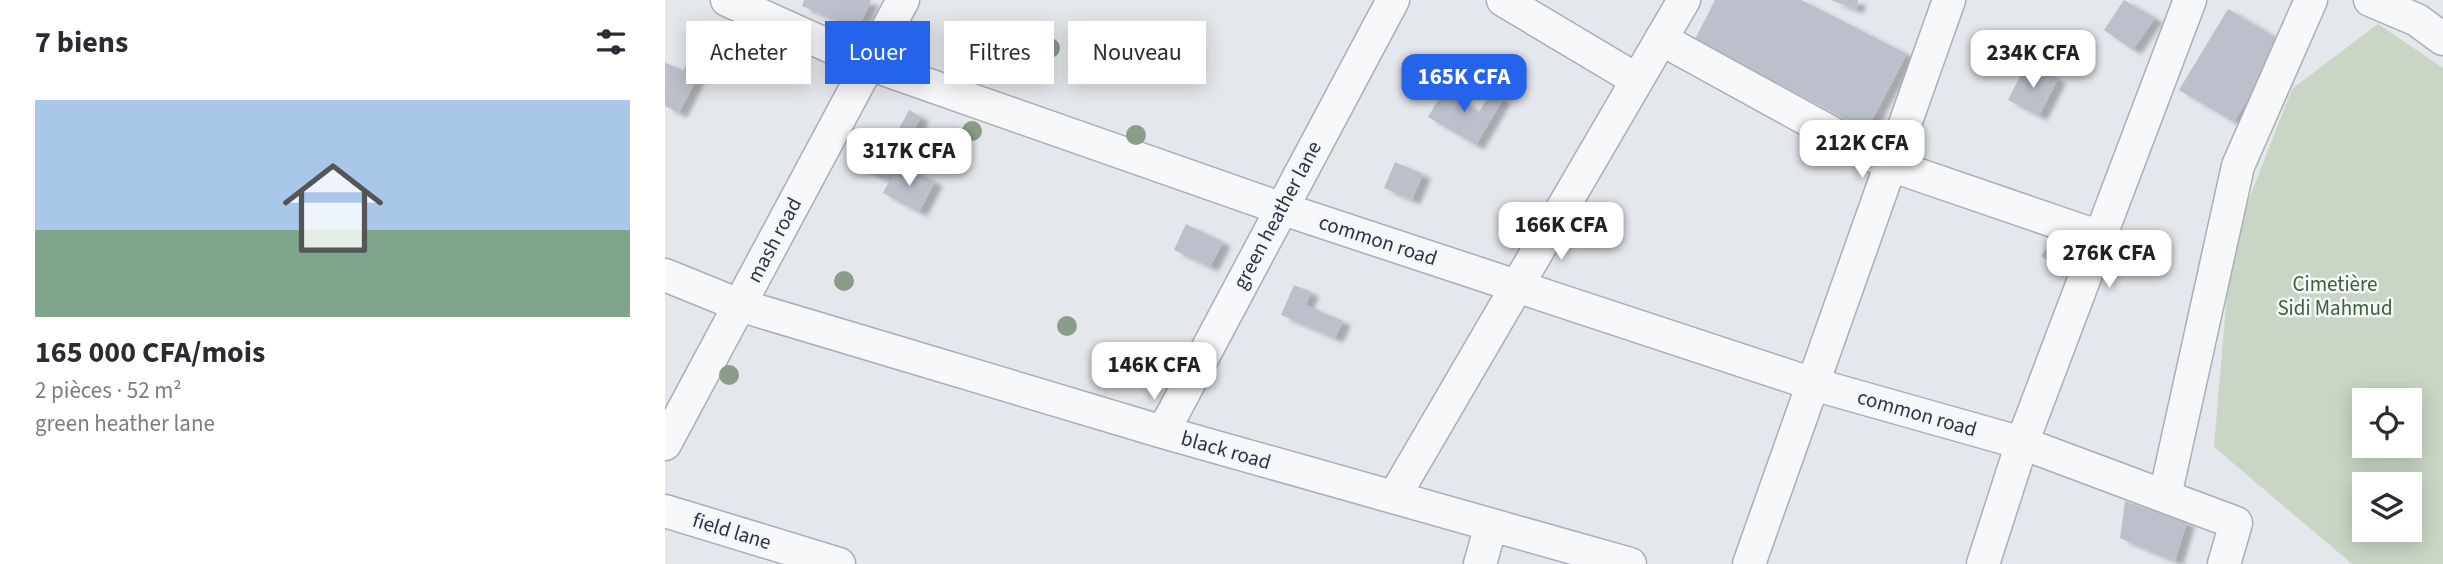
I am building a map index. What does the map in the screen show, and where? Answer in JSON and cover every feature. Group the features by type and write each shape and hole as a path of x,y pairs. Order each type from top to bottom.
{"street":[{"name":"common road","path":"727,0 825,44"},
{"name":"mash road","path":"892,21 903,0"},
{"name":"green heather lane","path":"1163,432 1280,208 1394,0"},
{"path":"1503,0 1637,80"},
{"path":"1394,497 1684,0"},
{"path":"1749,564 1949,0"},
{"path":"1983,564 2022,443 2190,0"},
{"path":"2165,496 2238,166 2311,0"},
{"path":"2370,0 2422,10 2443,39"},
{"path":"1661,38 1890,165 2100,237"},
{"name":"mash road","path":"665,444 858,84"},
{"name":"common road","path":"926,84 1280,208 1518,284 1813,384 2022,443 2236,523 2224,564"},
{"name":"black road","path":"665,275 739,305 1163,432 1630,564"},
{"name":"field lane","path":"665,510 839,564"},
{"path":"1480,564 1491,525"}],"green space":[{"name":"Cimetière Sidi Mahmud","path":"2378,24 2443,68 2443,564 2352,564 2214,447 2231,245 2292,89"}],"building":[{"path":"804,0 871,0 862,21 837,21 802,6"},
{"path":"1715,0 1801,0 1907,54 1867,130 1694,41"},
{"path":"1830,0 1858,0 1856,9"},
{"path":"2124,0 2155,18 2133,50 2104,30"},
{"path":"2228,9 2283,42 2234,122 2179,90"},
{"path":"2057,39 2078,53 2068,67 2048,54"},
{"path":"665,62 683,71 686,65 686,84 694,84 679,113 665,106"},
{"path":"2027,63 2058,79 2039,116 2008,100"},
{"path":"1449,82 1460,89 1455,97 1479,112 1491,92 1503,99 1476,145 1428,117"},
{"path":"909,110 921,117 887,181 851,162 868,130 892,142"},
{"path":"1395,162 1423,174 1412,200 1384,188"},
{"path":"899,163 935,182 919,212 883,193"},
{"path":"1186,224 1223,242 1210,267 1174,250"},
{"path":"2053,238 2062,244 2050,262 2041,256"},
{"path":"1294,285 1311,292 1306,305 1343,321 1335,338 1281,315"},
{"path":"2125,501 2187,522 2175,561 2120,538"}]}
